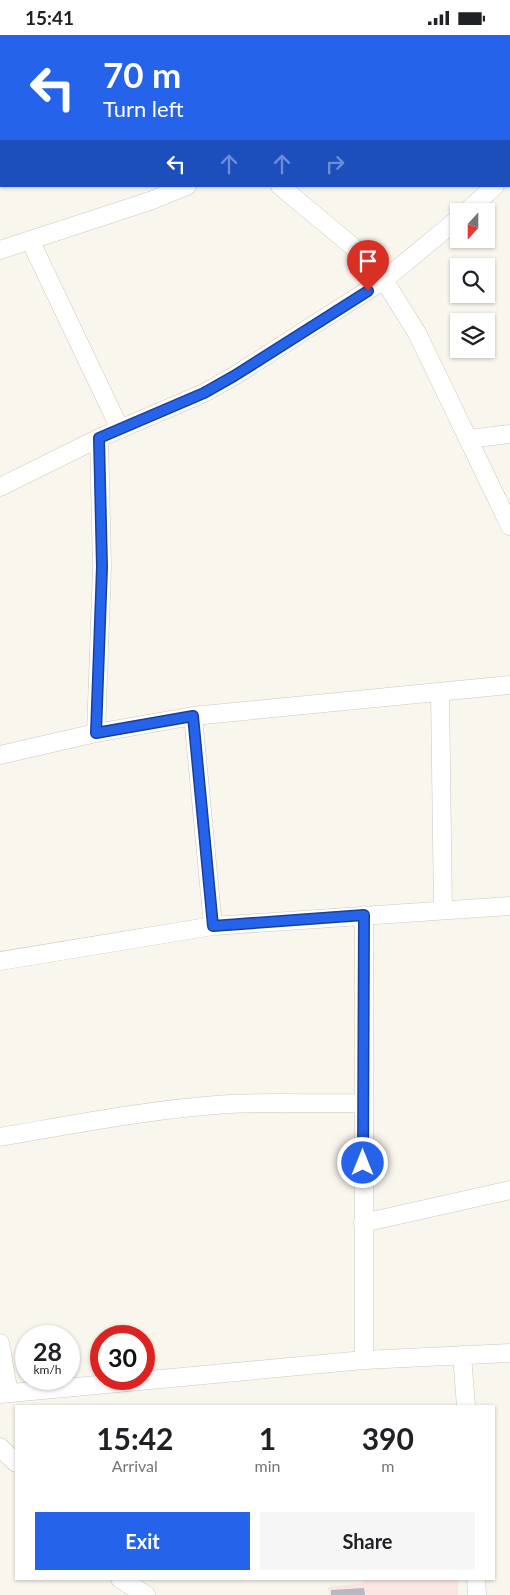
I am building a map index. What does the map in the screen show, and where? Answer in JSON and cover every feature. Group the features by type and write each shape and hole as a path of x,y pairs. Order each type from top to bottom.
{"street":[{"path":"0,250 150,201 185,187"},
{"path":"281,187 351,245 384,280 417,333 510,526"},
{"path":"476,203 494,187"},
{"path":"0,487 99,438 204,393 234,376 384,280 450,225"},
{"path":"30,240 120,429"},
{"path":"469,439 510,434"},
{"path":"96,733 102,567 99,438"},
{"path":"0,755 96,733 193,716 510,685"},
{"path":"440,692 443,910"},
{"path":"193,716 213,926"},
{"path":"0,961 213,926 510,906"},
{"path":"364,915 362,1103 364,1360"},
{"path":"0,1137 144,1112 191,1107 231,1104 362,1103"},
{"path":"363,1223 510,1191"},
{"path":"0,1343 5,1393 364,1360 510,1353"},
{"path":"462,1355 466,1405"},
{"path":"0,1447 15,1462"},
{"path":"122,1580 146,1595"},
{"path":"476,1580 477,1595"}],"shaded area":[{"path":"363,1580 458,1580 458,1595 329,1595 328,1587 363,1583"}],"building":[{"path":"364,1588 365,1595 331,1595 331,1590"}],"route":[{"path":"363,1163 364,915 213,926 193,716 96,733 102,567 99,438 204,393 368,291"}]}
